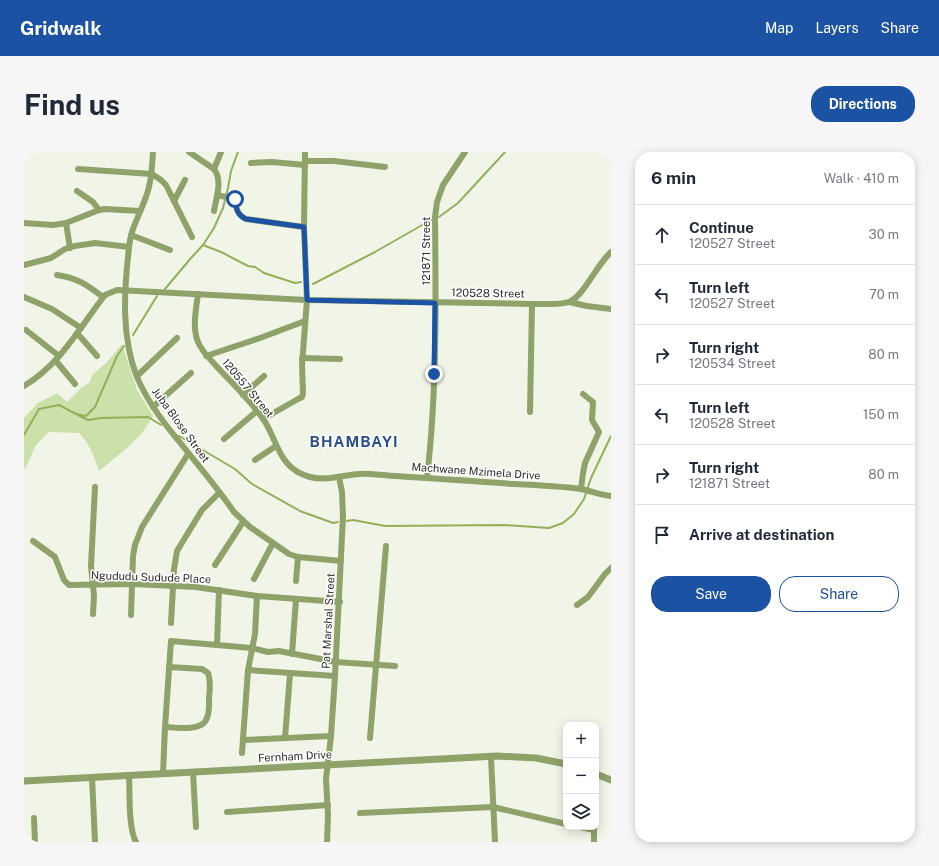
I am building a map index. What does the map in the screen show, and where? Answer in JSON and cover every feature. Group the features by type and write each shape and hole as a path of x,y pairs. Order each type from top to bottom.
{"street":[{"name":"Juba Blose Street","path":"153,152 152,174 149,190 131,235 129,247 126,290 126,333 137,376 153,407 188,454 243,522 289,554 298,557 341,561"},
{"path":"189,152 214,169 217,173 220,195 214,211"},
{"path":"214,169 221,152"},
{"path":"263,419 302,397 303,393 302,358 307,300 304,227 305,152"},
{"name":"121871 Street","path":"427,478 435,361 435,217 437,202 443,185 465,152"},
{"path":"251,163 305,163 334,161 385,167"},
{"path":"78,169 152,174 163,182 192,236"},
{"path":"174,201 185,180"},
{"path":"77,191 93,202 99,210"},
{"path":"220,195 232,198 238,214 246,219 304,227"},
{"path":"24,223 52,225 66,223 99,210 116,209 140,211"},
{"path":"66,223 70,248"},
{"path":"131,235 170,250"},
{"path":"24,265 51,258 70,248 96,244 129,247"},
{"path":"568,302 582,290 600,264 611,252"},
{"path":"24,386 43,373 57,359 103,297 74,278 57,275"},
{"name":"120528 Street","path":"103,297 112,291 126,290 307,300 532,304 568,302 611,309"},
{"name":"120557 Street","path":"198,294 195,316 195,334 199,344 206,356 243,395 263,419 283,458 296,471 310,477 339,477"},
{"path":"24,297 47,306 81,328"},
{"path":"530,412 530,336 532,304"},
{"path":"206,356 305,321"},
{"path":"26,330 57,359 75,384"},
{"path":"77,333 97,356"},
{"path":"137,376 177,338"},
{"path":"302,358 340,359"},
{"path":"153,407 191,373"},
{"path":"243,395 264,376"},
{"path":"583,394 593,402 592,420 599,432 585,463 583,473 586,490"},
{"path":"224,439 257,411"},
{"path":"255,460 276,446"},
{"path":"131,615 133,556 138,536 188,454"},
{"name":"Machwane Mzimela Drive","path":"339,477 351,474 368,474 427,478 586,490 611,496"},
{"name":"Pat Marshal Street","path":"327,842 328,805 326,779 336,676 340,602 343,501 339,477"},
{"path":"93,614 94,596 91,566 95,487"},
{"path":"171,623 174,569 177,551 202,510 219,493"},
{"path":"215,565 243,522"},
{"name":"Ngududu Sudude Place","path":"32,542 55,557 62,577 67,584 132,584 173,586 219,590 257,596 340,602"},
{"path":"254,579 273,543"},
{"path":"370,738 386,546"},
{"path":"296,581 298,557"},
{"path":"577,605 588,597 611,568"},
{"path":"217,644 219,590"},
{"path":"242,753 248,670 255,634 257,596"},
{"path":"292,654 296,599"},
{"path":"163,774 170,641 217,644 264,651 279,651 313,656 336,662 395,666"},
{"path":"165,727 197,726 205,722 209,710 210,684 208,673 197,668 168,668"},
{"path":"248,670 336,676"},
{"path":"285,738 290,674"},
{"path":"243,740 331,736"},
{"path":"491,757 495,842"},
{"name":"Fernham Drive","path":"24,781 491,757 518,757 563,764"},
{"path":"193,772 196,827"},
{"path":"599,775 611,780"},
{"path":"129,776 132,827 136,842"},
{"path":"92,777 95,842"},
{"path":"227,812 328,805"},
{"path":"360,813 493,807 563,823"},
{"path":"34,818 35,842"},
{"path":"594,830 594,842"}],"green space":[{"path":"122,344 137,390 153,416 142,433 127,448 99,471 89,446 79,433 49,432 36,445 24,469 24,418 38,403 57,393 67,402 80,389 90,382 92,375 106,363"}],"waterway":[{"path":"165,289 203,245 214,228 223,208 231,171 238,152"},
{"path":"439,217 458,203 505,152"},
{"path":"313,284 375,252 431,220"},
{"path":"203,245 221,252 248,266 255,267 264,273 295,283 301,282"},
{"path":"133,335 157,296"},
{"path":"24,435 39,409 59,405 76,414 86,416 95,407 117,356 124,346"},
{"path":"78,415 88,420 101,418 148,417 161,425"},
{"path":"179,436 235,469 252,484 300,511 333,523 338,522"},
{"path":"347,521 353,520 385,526 504,525 549,528 563,523 574,514 584,499 591,478 611,436"}],"district":[{"name":"BHAMBAYI","path":"354,441"}],"route":[{"path":"235,199 238,214 246,219 304,227 307,300 435,303 434,374"}]}
